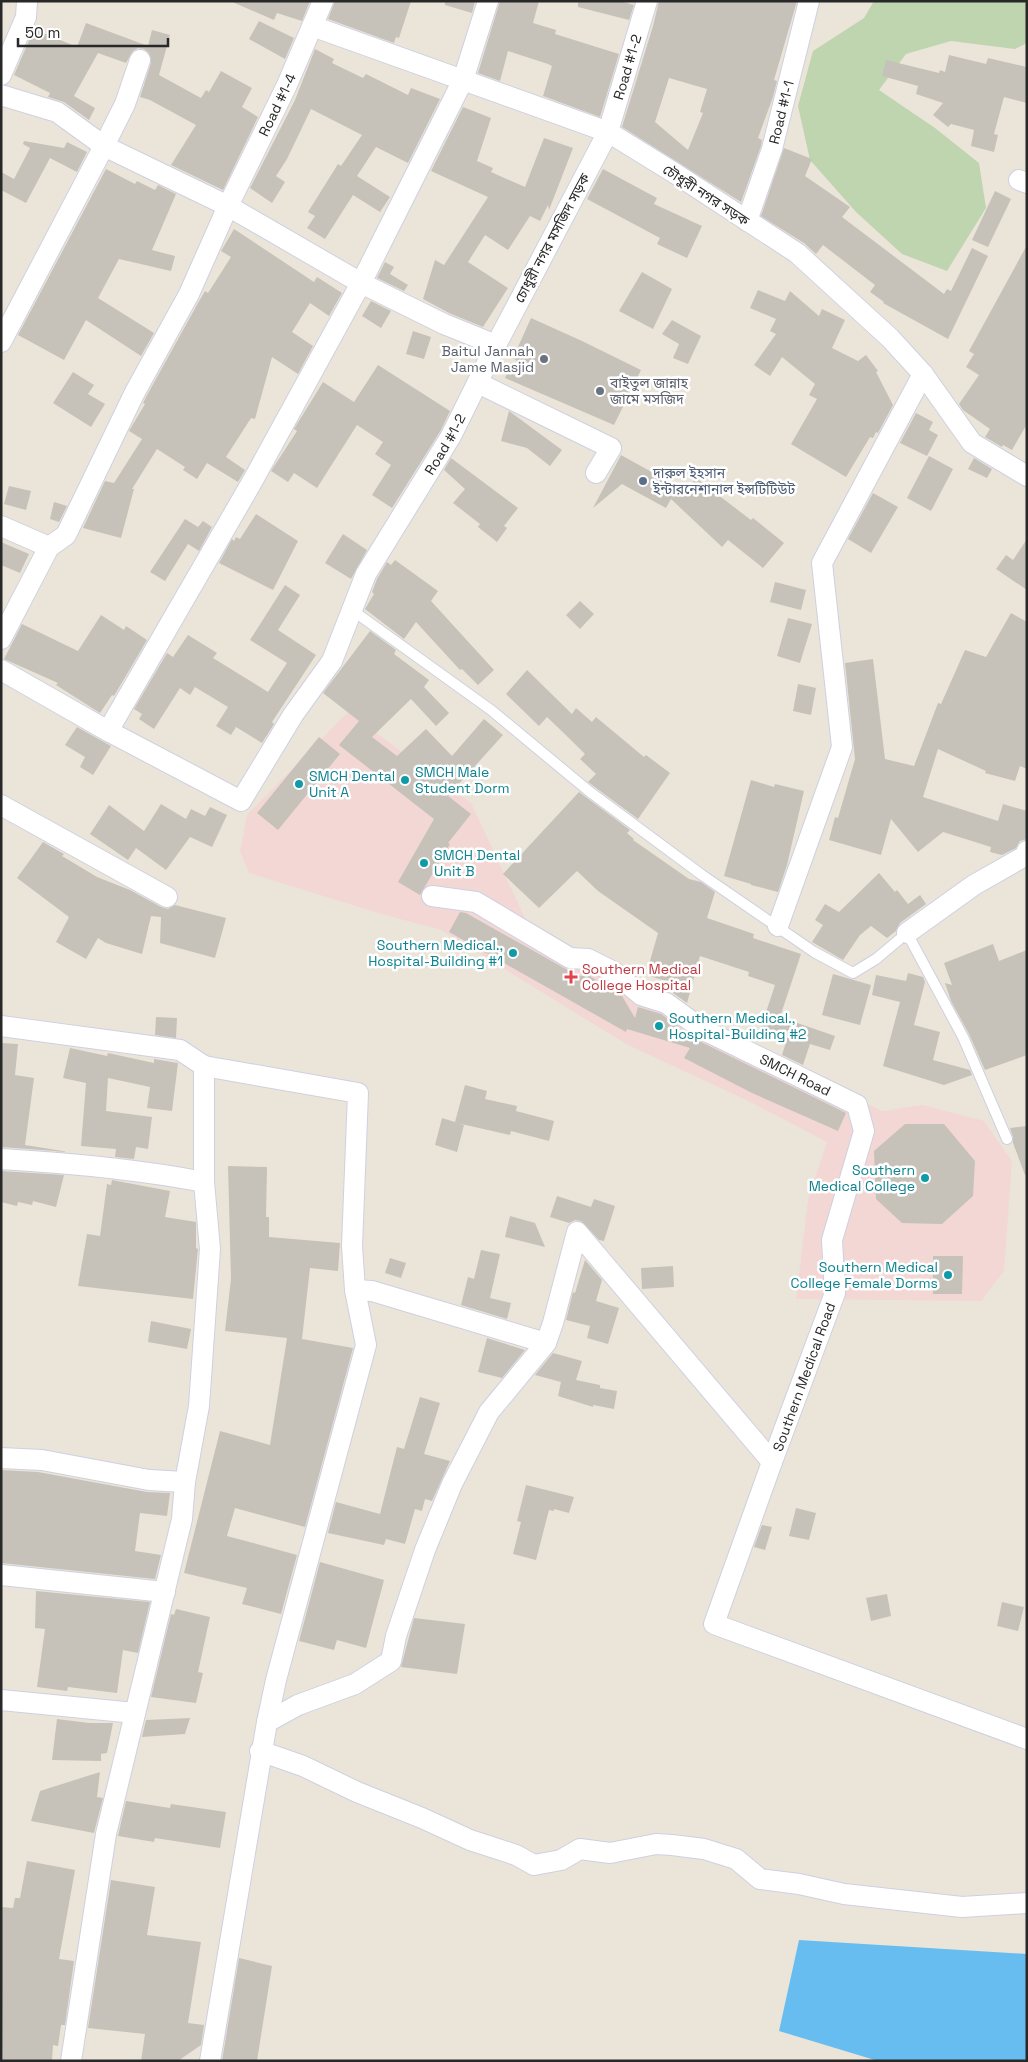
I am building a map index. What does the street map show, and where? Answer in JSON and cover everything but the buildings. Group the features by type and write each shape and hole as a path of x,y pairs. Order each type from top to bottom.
{"street":[{"path":"1,75 26,17 27,1"},
{"name":"Road #1-4","path":"49,547 66,535 135,392 189,294 228,206 286,87 323,1"},
{"path":"1,670 108,731 252,482 361,283 463,80 488,1"},
{"name":"Road #1-2","path":"608,132 647,1"},
{"name":"Road #1-1","path":"747,221 772,149 809,1"},
{"name":"চৌধুরী নগর সড়ক","path":"312,26 608,132 797,253 890,338 924,374 972,443 1027,476"},
{"path":"1,342 125,104 140,60"},
{"path":"1,95 57,112 104,146 228,206 361,283 444,324 496,345"},
{"name":"চোধুরী নগর মসজিদ সড়ক","path":"496,345 608,132"},
{"name":"Road #1-2","path":"108,731 240,801 293,715 332,661 366,574 451,436 496,345"},
{"path":"778,926 842,747 822,563 924,374"},
{"path":"478,383 611,448 596,473"},
{"path":"1,526 49,547 1,639"},
{"path":"1,805 167,897"},
{"path":"907,933 974,885 1025,856 1027,851"},
{"name":"SMCH Road","path":"432,896 476,902 570,958 588,959 614,972 641,995 666,1003 702,1029 857,1105 864,1131 832,1240 835,1293"},
{"path":"1,1026 180,1050 204,1066 358,1093 352,1246 355,1290 366,1345 276,1680 260,1751 210,2061"},
{"path":"71,2061 106,1834 182,1519 185,1482 199,1406 210,1249 204,1182 204,1066"},
{"path":"1,1159 90,1165 165,1174 204,1182"},
{"path":"267,1722 298,1705 355,1684 390,1661 396,1636 424,1550 452,1484 488,1412 546,1343 577,1232 772,1462"},
{"path":"355,1290 372,1291 546,1343"},
{"name":"Southern Medical Road","path":"835,1293 714,1624 1027,1739"},
{"path":"1,1458 42,1460 149,1480 185,1482"},
{"path":"1,1575 165,1592"},
{"path":"1,1700 134,1713"},
{"path":"260,1751 303,1766 357,1792 470,1840 516,1855 534,1865 561,1860 580,1849 610,1853 664,1844 704,1849 736,1859 760,1879 799,1884 844,1894 962,1907 1027,1903"}],"lane":[{"path":"352,610 491,710 598,798 702,875 814,952 853,973 876,959 907,933 963,1037 1007,1139"}],"shaded area":[{"name":"Southern Medical College Hospital","path":"348,712 471,803 527,922 708,1024 882,1111 923,1105 984,1121 1012,1161 1004,1271 981,1301 796,1299 808,1200 827,1142 744,1099 626,1044 441,930 378,913 249,873 240,851 247,815"}],"green space":[{"path":"874,1 1027,1 1027,43 1015,49 951,41 906,54 879,90 935,128 979,163 986,208 947,271 902,254 856,212 810,160 798,106 813,51 864,18"}],"water":[{"path":"799,1940 1027,1954 1027,2061 878,2061 779,2031"}],"place":[{"name":"Baitul Jannah Jame Masjid","path":"544,359"},
{"name":"বাইতুল জান্নাহ জামে মসজিদ","path":"600,391"},
{"name":"দারুল ইহসান ইন্টারনেশানাল ইন্সটিটিউট","path":"643,481"},
{"name":"SMCH Male Student Dorm","path":"405,780"},
{"name":"SMCH Dental Unit A","path":"299,784"},
{"name":"SMCH Dental Unit B","path":"424,863"},
{"name":"Southern Medical., Hospital-Building #1","path":"513,953"},
{"name":"Southern Medical College Hospital","path":"571,977"},
{"name":"Southern Medical., Hospital-Building #2","path":"659,1026"},
{"name":"Southern Medical College","path":"925,1178"},
{"name":"Southern Medical College Female Dorms","path":"948,1275"}]}
